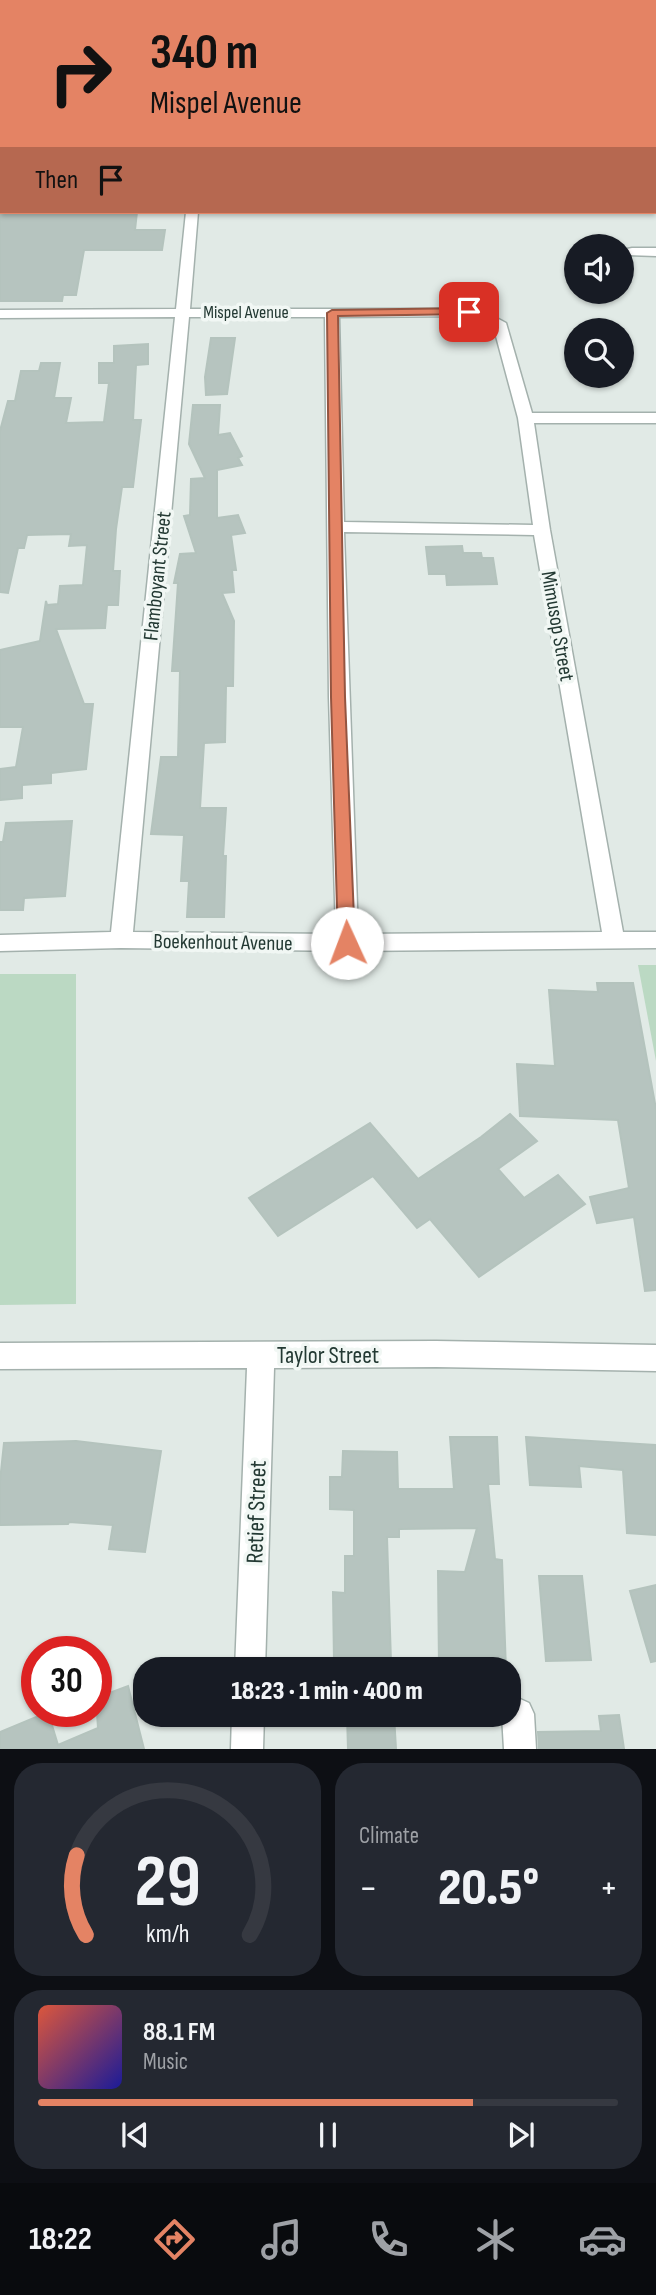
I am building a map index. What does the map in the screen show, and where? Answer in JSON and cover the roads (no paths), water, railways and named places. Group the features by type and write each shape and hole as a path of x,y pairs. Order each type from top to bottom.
{"street":[{"name":"Flamboyant Street","path":"121,940 192,214"},
{"path":"634,252 656,251"},
{"name":"Mispel Avenue","path":"0,314 469,312 491,318"},
{"path":"332,313 338,697 347,943"},
{"name":"Mimusop Street","path":"491,318 502,327 526,418 542,530 614,940"},
{"path":"526,418 656,418"},
{"path":"337,527 542,530"},
{"name":"Boekenhout Avenue","path":"0,943 121,940 347,943 656,940"},
{"name":"Retief Street","path":"250,1657 261,1355"},
{"name":"Taylor Street","path":"0,1356 656,1358"},
{"path":"247,1749 248,1727"},
{"path":"519,1727 520,1749"}]}
